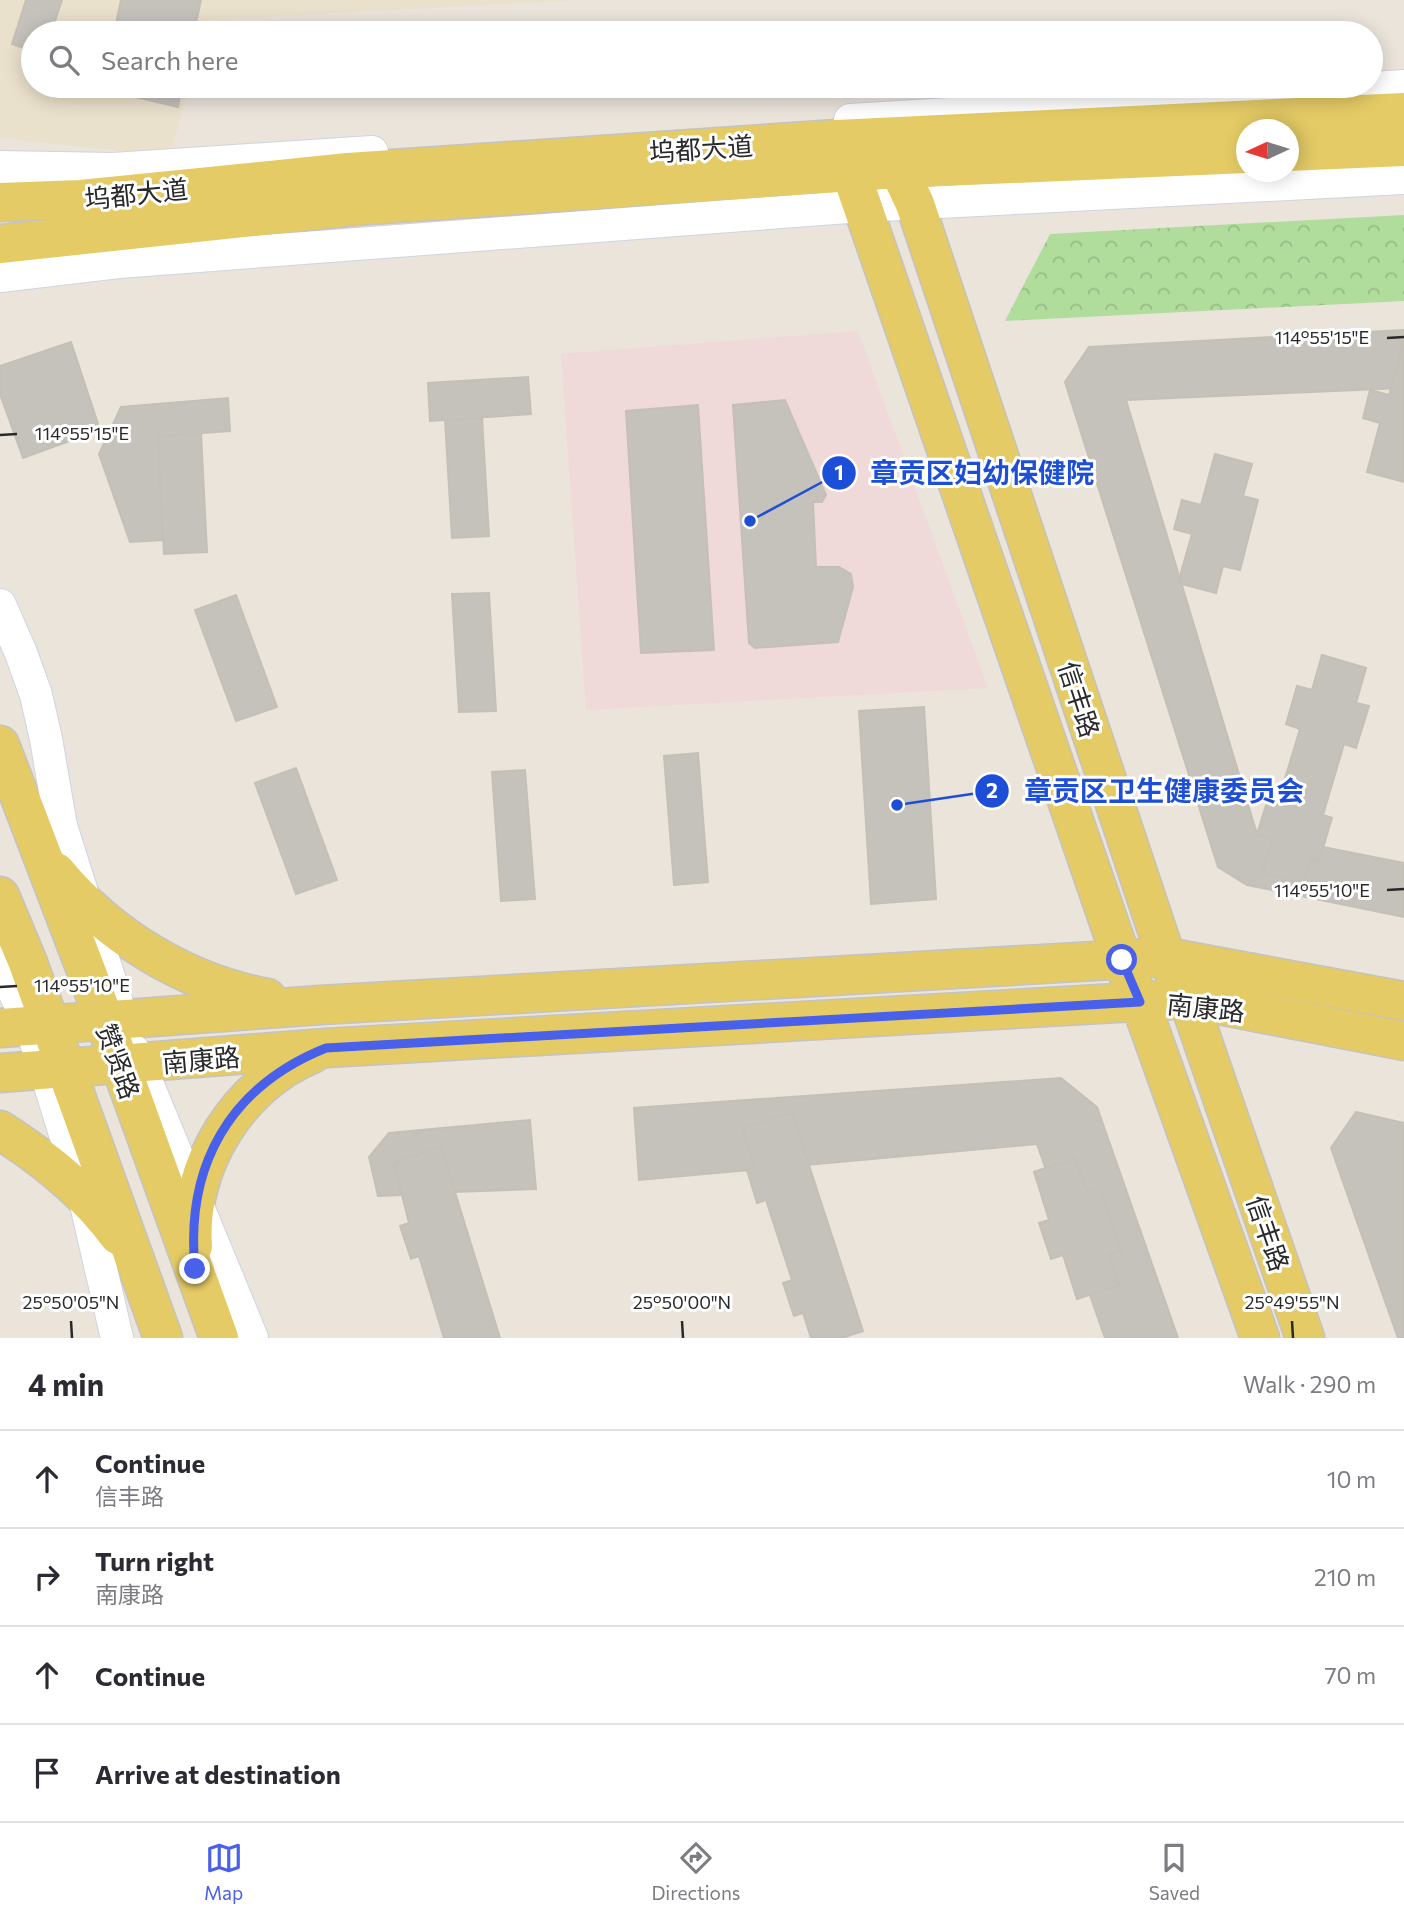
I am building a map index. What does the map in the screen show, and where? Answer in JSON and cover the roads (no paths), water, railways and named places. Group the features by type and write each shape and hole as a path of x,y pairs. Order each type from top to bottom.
{"main road":[{"name":"坞都大道","path":"0,244 356,206 850,172 890,154 1404,112"},
{"path":"1299,152 1404,147"},
{"name":"坞都大道","path":"890,154 1236,154"},
{"name":"信丰路","path":"890,154 915,204 1166,957 1188,999 1305,1338"},
{"name":"坞都大道","path":"0,202 81,199 348,172 850,172"},
{"name":"信丰路","path":"850,172 1122,960 1140,1002 1260,1338"},
{"path":"0,187 41,196 81,199"},
{"path":"0,274 33,257 57,250 86,236"},
{"name":"赞贤路","path":"0,746 113,1018 219,1338"},
{"path":"45,859 86,905 135,944 192,975 255,996 321,1005"},
{"name":"赞贤路","path":"0,896 28,962 27,1026 55,1068 136,1261 163,1338"},
{"name":"南康路","path":"27,1026 321,1005 1166,957 1404,1001"},
{"name":"南康路","path":"0,1073 326,1048 1188,999 1404,1041"},
{"path":"195,1269 192,1242 197,1199 207,1162 219,1137 247,1099 284,1069 326,1048"},
{"path":"0,1130 30,1149 84,1196 114,1230 136,1261"}],"street":[{"path":"1383,87 1404,86"},
{"path":"0,167 113,169 696,129 1206,98"},
{"path":"0,274 119,262 850,172 915,204 1404,178"},
{"path":"0,605 36,695 61,826 86,905 113,1018"},
{"path":"0,962 27,1026"},
{"path":"130,1065 197,1199 252,1338"},
{"path":"55,1068 117,1338"}],"place":[{"name":"章贡区妇幼保健院","path":"750,521"},
{"name":"章贡区卫生健康委员会","path":"897,805"}]}
